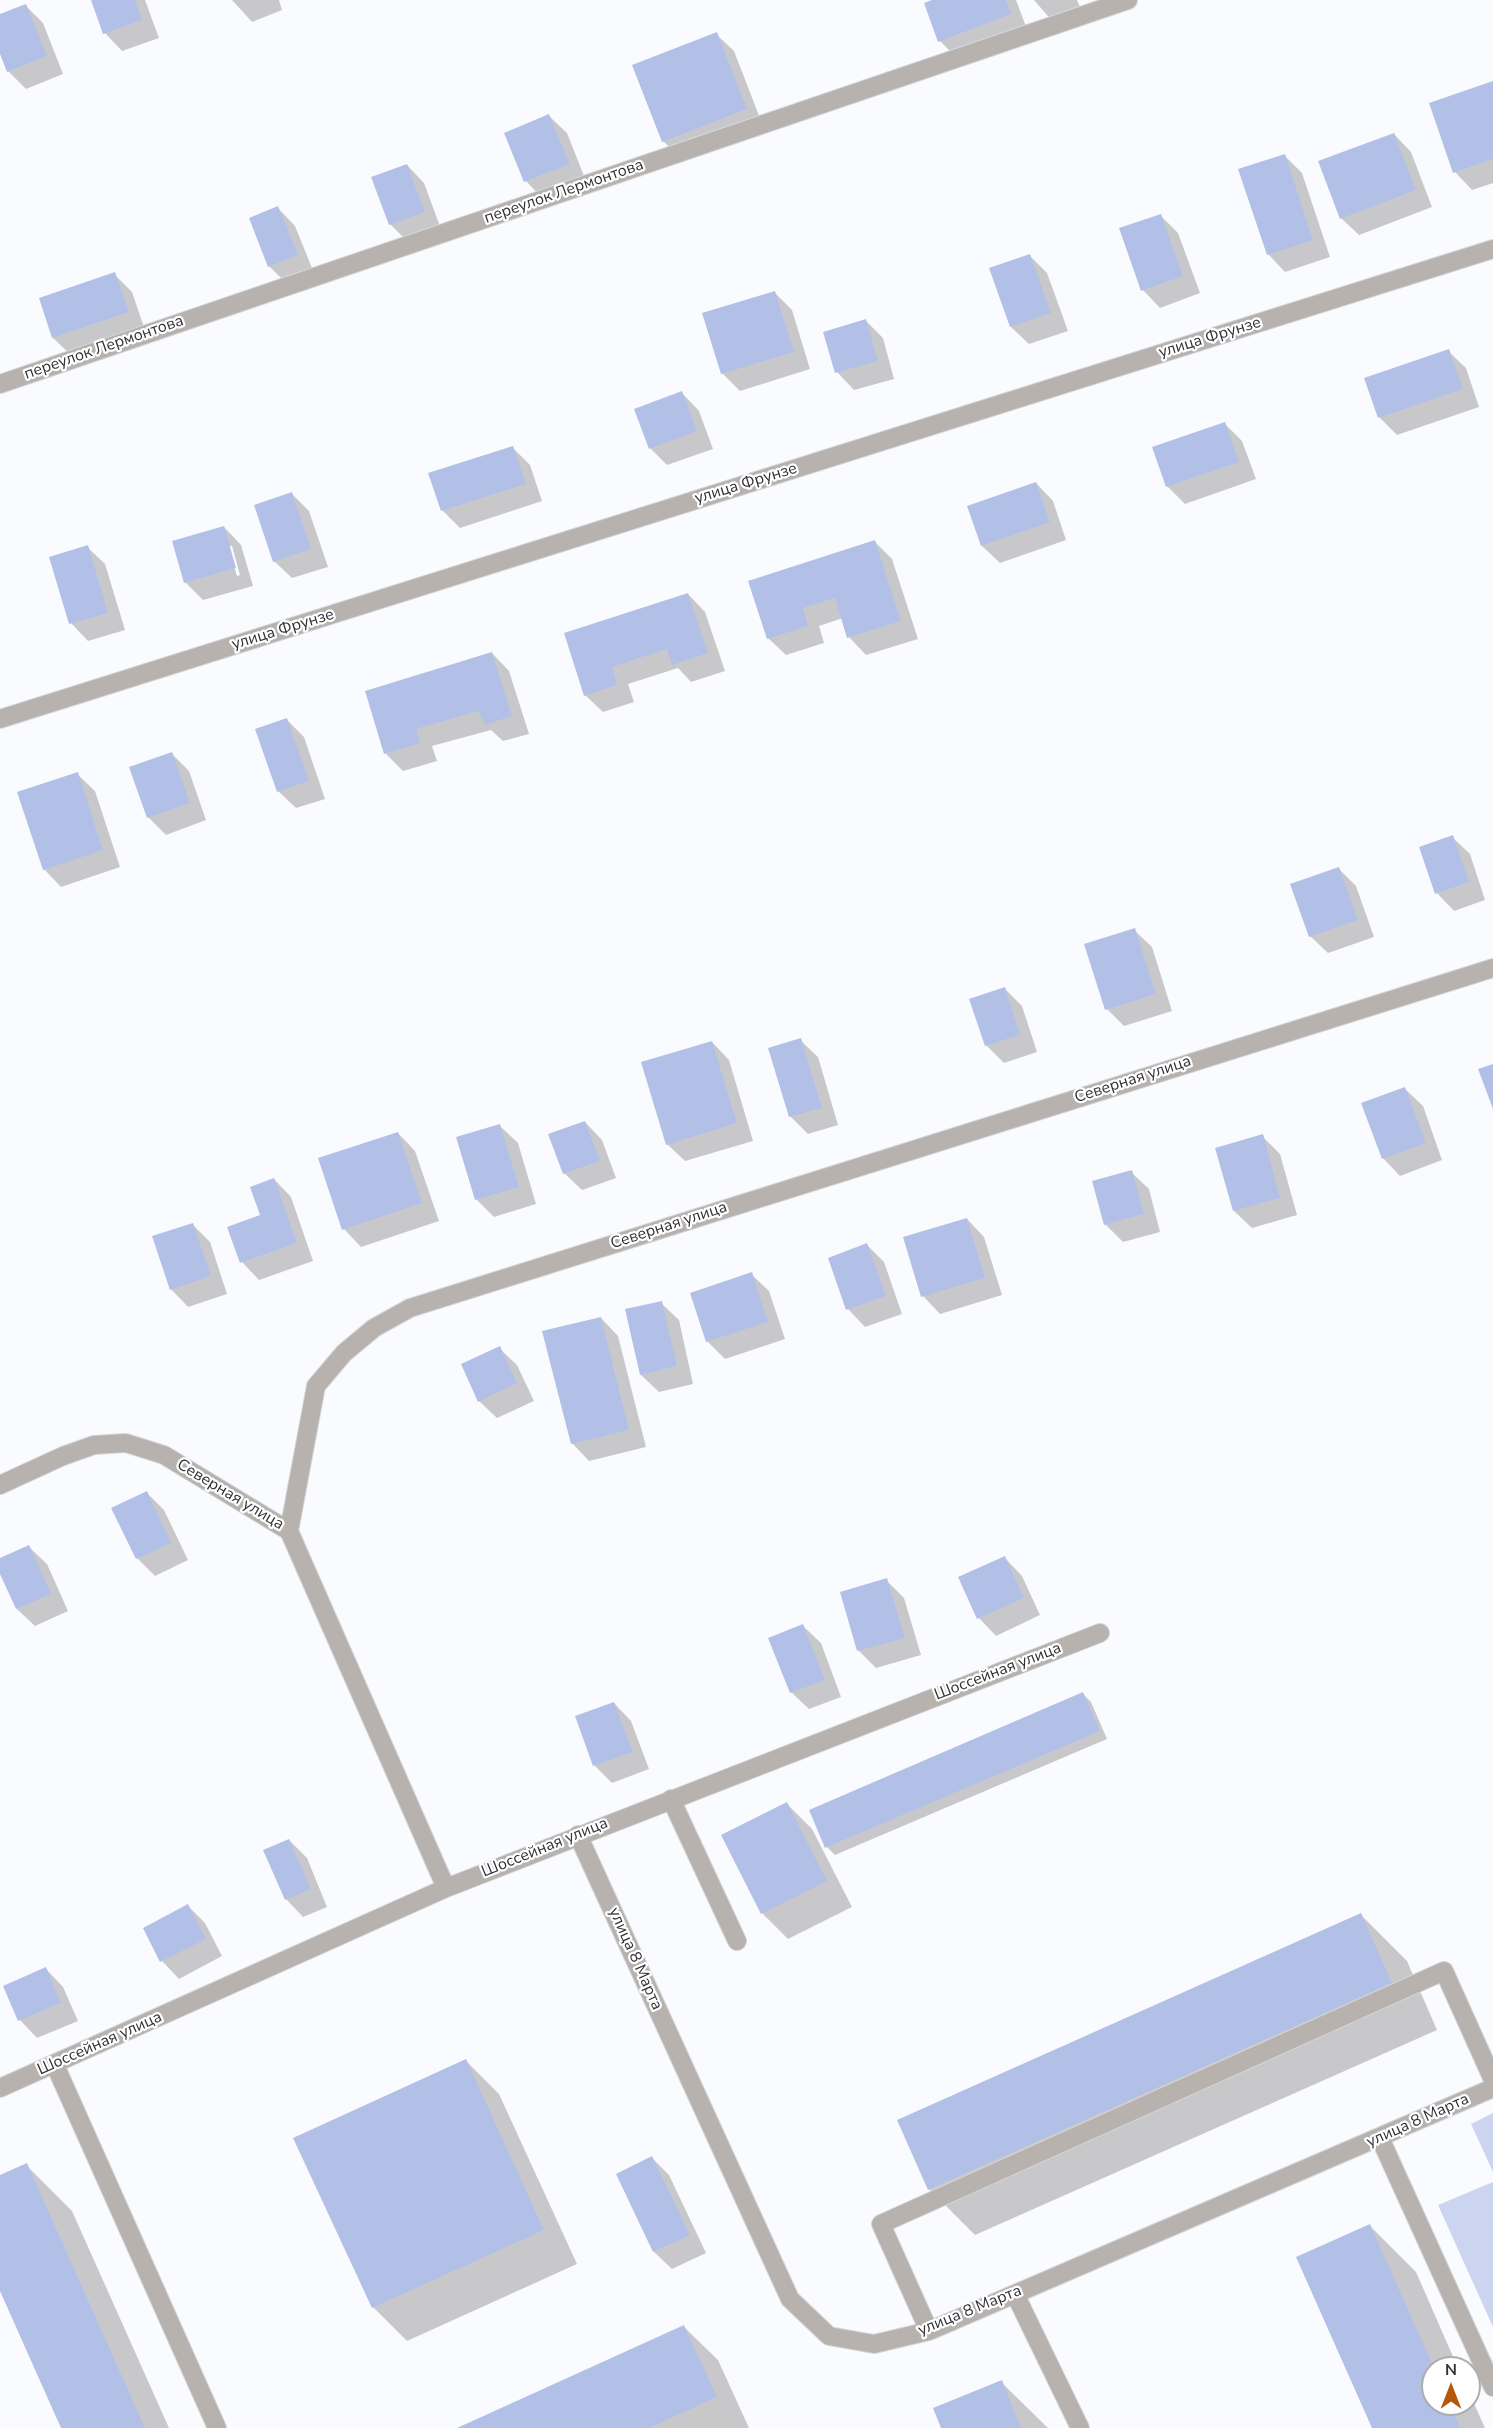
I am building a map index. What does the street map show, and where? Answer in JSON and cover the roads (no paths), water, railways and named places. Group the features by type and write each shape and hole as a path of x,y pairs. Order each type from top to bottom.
{"street":[{"name":"переулок Лермонтова","path":"0,384 1128,0"},
{"name":"улица Фрунзе","path":"0,719 1493,249"},
{"name":"Северная улица","path":"0,1485 63,1456 94,1445 126,1443 164,1455 289,1531 316,1386 344,1353 374,1328 410,1308 1493,968"},
{"path":"289,1531 446,1888"},
{"name":"Шоссейная улица","path":"0,2088 446,1888 578,1834 1100,1633"},
{"path":"671,1799 737,1941"},
{"name":"улица 8 Марта","path":"578,1834 789,2299 829,2337 874,2344 929,2331 1493,2088"},
{"path":"929,2331 881,2224 1444,1971 1493,2080"},
{"path":"55,2065 217,2428"},
{"path":"1380,2138 1493,2386"},
{"path":"1015,2294 1080,2428"}]}
